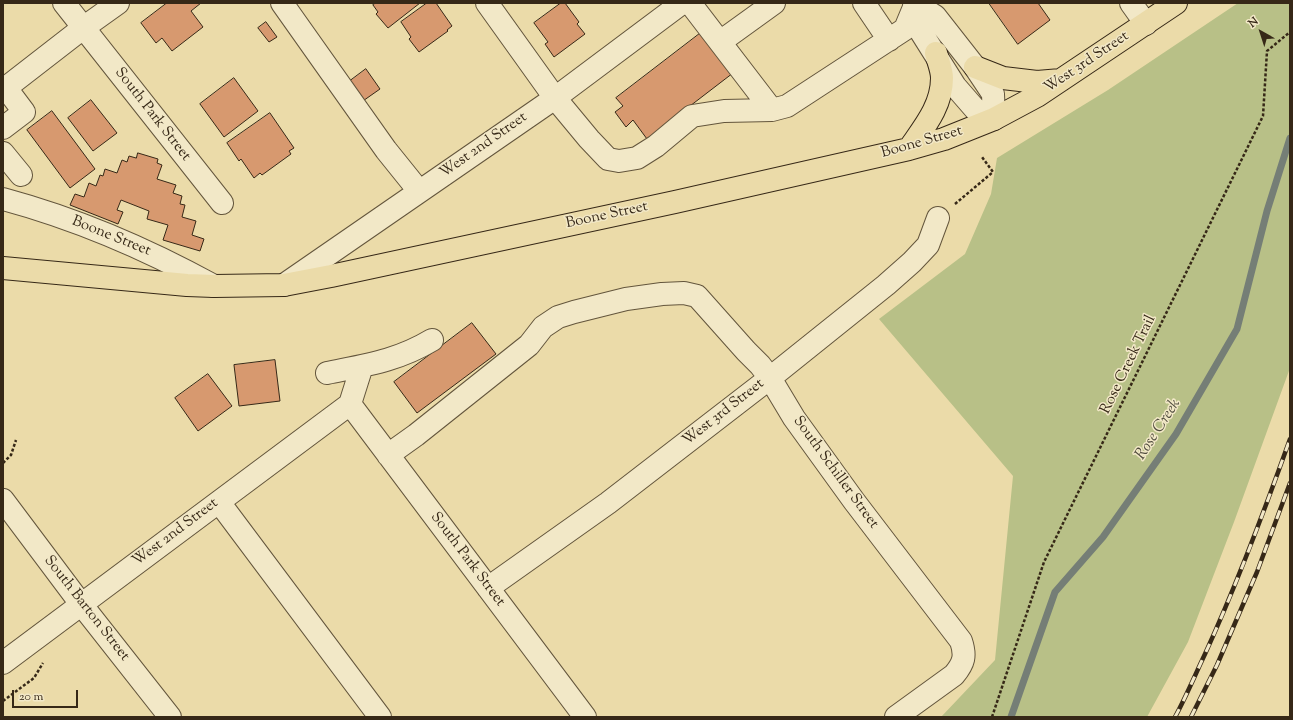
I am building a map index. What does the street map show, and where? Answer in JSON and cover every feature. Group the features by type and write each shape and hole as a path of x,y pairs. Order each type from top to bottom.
{"main road":[{"name":"West 3rd Street","path":"994,119 1037,96 1176,3"},
{"path":"909,149 927,123 939,98 942,77 936,53"},
{"path":"975,67 1002,78 1037,82 1062,80"},
{"name":"Boone Street","path":"3,268 187,285 284,285 675,202 909,149 944,139 994,119"}],"street":[{"name":"South Park Street","path":"64,3 222,203"},
{"path":"3,128 24,112 4,89 118,3"},
{"path":"282,3 386,150 419,191"},
{"path":"486,3 555,98 589,139 608,159 618,161 637,158 656,146 692,116 724,110 772,110 787,106 905,29 914,4"},
{"name":"West 2nd Street","path":"284,285 555,98 682,3"},
{"path":"690,3 772,110"},
{"path":"720,42 774,3"},
{"path":"864,3 889,40"},
{"path":"1131,3 1146,24"},
{"path":"914,4 935,16 994,94 994,119 975,109 955,86 936,53 916,24 914,4"},
{"path":"3,153 21,175"},
{"name":"Boone Street","path":"3,198 109,234 151,252 214,286"},
{"name":"West 3rd Street","path":"488,588 608,503 770,378 912,262 928,245 938,218"},
{"name":"South Schiller Street","path":"388,455 416,435 529,345 543,327 558,317 626,299 662,294 684,293 697,296 770,378 794,418 854,501 961,641 964,649 964,656 961,666 954,674 896,717"},
{"path":"327,373 396,357 415,350 432,340"},
{"path":"350,404 362,366"},
{"name":"South Park Street","path":"350,404 585,717"},
{"name":"West 2nd Street","path":"3,663 350,404"},
{"name":"South Barton Street","path":"3,500 81,604 170,717"},
{"path":"219,502 380,717"}],"path":[{"name":"Rose Creek Trail","path":"992,717 1044,562 1263,116 1267,51 1290,32"},
{"path":"938,218 992,172 982,157"},
{"path":"3,463 11,454 16,440"},
{"path":"3,701 34,678 47,657"}],"green space":[{"path":"1238,3 1290,3 1290,368 1234,522 1188,642 1147,717 941,717 995,660 1013,476 879,319 965,254 991,194 997,158 1108,90"}],"building":[{"path":"167,3 201,3 191,11 203,27 172,51 162,38 156,43 141,23"},
{"path":"376,3 420,3 388,28 376,14 378,12 373,5"},
{"path":"427,3 436,3 452,26 447,30 448,31 419,52 409,39 411,37 401,22"},
{"path":"561,3 565,3 579,22 577,24 585,34 554,57 545,44 548,42 534,23"},
{"path":"989,3 1038,3 1050,20 1018,44"},
{"path":"266,22 277,37 269,42 258,28"},
{"path":"702,32 733,73 647,139 633,120 626,127 615,112 623,106 616,98"},
{"path":"366,69 380,89 360,103 346,84"},
{"path":"234,78 258,111 224,137 200,104"},
{"path":"91,100 117,133 93,151 68,118"},
{"path":"52,111 95,169 70,188 27,130"},
{"path":"270,113 294,148 289,151 291,154 262,175 260,173 254,178 241,159 239,161 227,143"},
{"path":"138,153 158,159 157,163 162,165 157,179 176,185 173,193 182,196 180,204 185,205 182,217 196,221 192,235 204,239 200,251 163,240 168,225 147,219 149,211 121,200 117,210 123,212 118,224 70,205 75,194 84,197 89,183 96,186 100,175 103,176 105,169 117,173 122,160 127,162 129,156 136,158"},
{"path":"472,323 496,354 417,413 394,382"},
{"path":"275,360 280,401 239,406 234,365"},
{"path":"208,374 232,406 198,431 175,398"}],"waterway":[{"name":"Rose Creek","path":"1011,717 1055,592 1103,537 1176,434 1237,329 1267,211 1290,138"}],"railway":[{"path":"1175,717 1187,694 1228,601 1260,521 1290,439"},
{"path":"1191,717 1217,665 1257,572 1290,483"}]}
